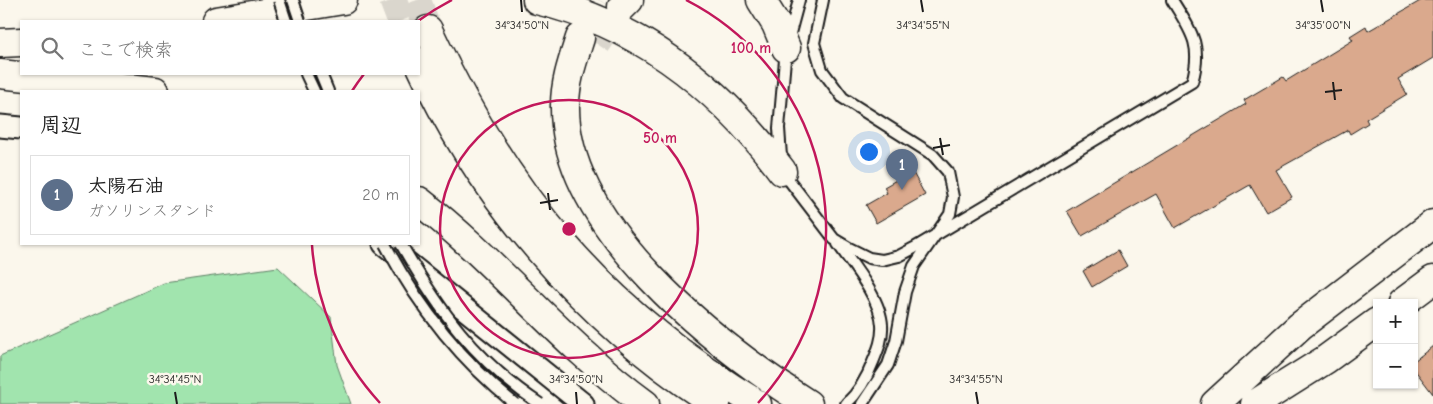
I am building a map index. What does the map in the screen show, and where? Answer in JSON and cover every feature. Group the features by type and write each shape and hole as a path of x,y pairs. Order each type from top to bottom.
{"highway":[{"path":"222,20 343,0"},
{"path":"537,0 600,21 653,48 680,66 735,114 762,143 782,171"},
{"path":"761,0 776,24 786,48"},
{"path":"428,30 452,82 499,162 533,210 565,248 602,286 677,352 757,404"},
{"path":"588,41 568,79 565,106 568,133 584,183 613,232 653,278 718,340 808,404"},
{"path":"0,43 20,42"},
{"path":"420,64 431,89 487,183 551,263 624,336 666,370 716,404"},
{"path":"0,74 146,90"},
{"path":"420,202 470,245 593,362 645,404"},
{"path":"1215,404 1300,326 1433,224"},
{"path":"1407,299 1433,280"},
{"path":"1254,404 1325,360 1373,325"}],"street":[{"path":"0,126 20,128"},
{"path":"386,245 583,404"}],"lane":[{"path":"279,0 286,20"},
{"path":"293,0 300,20"},
{"path":"800,0 786,48 779,128 782,171 870,290 883,324 880,344 872,367 857,394 846,404"},
{"path":"823,0 814,43 822,70 843,98 933,154 948,172 953,197 950,214 914,266 905,292 896,341 883,374 862,404"},
{"path":"834,239 869,258 882,260 899,256 1192,82 1197,52 1194,36 1172,0"},
{"path":"306,75 314,90"},
{"path":"321,75 328,90"},
{"path":"386,245 416,296 460,355 487,382 515,404"},
{"path":"402,245 427,288 464,339 512,384 540,404"}],"green space":[{"path":"278,267 331,317 337,365 351,404 0,404 0,356 164,283"}],"building":[{"path":"1422,0 1433,0 1433,58 1398,79 1407,94 1366,119 1368,123 1350,134 1348,130 1276,170 1292,197 1266,212 1250,185 1175,228 1156,194 1082,236 1067,211 1246,104 1244,100 1283,77 1286,81 1353,40 1350,36 1366,26 1368,31"},
{"path":"912,171 925,195 876,223 866,205 887,193 884,187"},
{"path":"1118,250 1127,266 1092,287 1083,271"},
{"path":"1433,346 1433,394 1418,374 1418,358"}],"tunnel":[{"path":"393,0 401,20"},
{"path":"417,0 428,30"},
{"path":"580,38 599,0"},
{"path":"597,44 622,7"}],"place":[{"name":"太陽石油","path":"902,190"}]}
